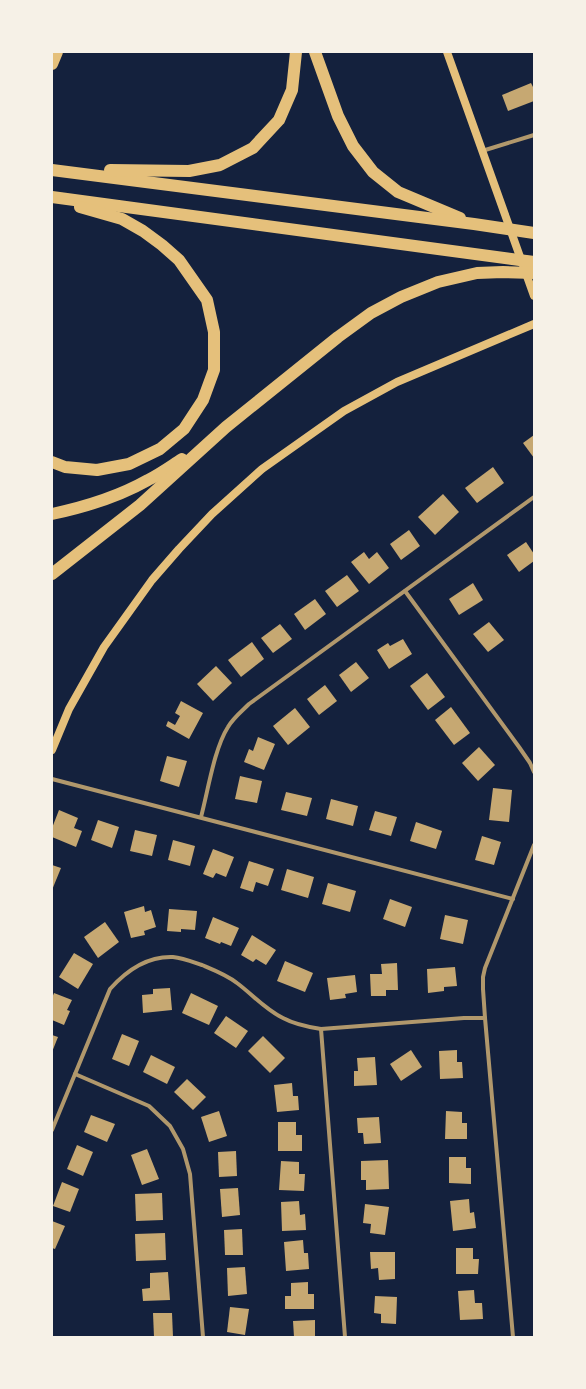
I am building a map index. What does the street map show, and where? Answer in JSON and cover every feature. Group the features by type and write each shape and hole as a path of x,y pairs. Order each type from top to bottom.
{"highway":[{"path":"52,64 57,52"},
{"path":"53,170 189,171 220,165 253,148 279,120 292,90 296,52"},
{"path":"315,52 338,116 353,146 373,172 398,192 474,224"},
{"path":"53,170 534,233"},
{"path":"52,198 534,262"},
{"path":"52,198 122,219 143,231 162,245 179,260 207,300 214,332 214,370 203,400 184,429 160,449 129,464 97,470 65,467 52,462"},
{"path":"52,514 78,509 112,497 148,481 184,458 226,427 338,336 371,313 401,297 438,282 477,273 534,273"},
{"path":"52,574 140,505 226,427"}],"main road":[{"path":"447,52 534,296"},
{"path":"52,750 69,709 104,647 152,580 212,514 262,469 344,411 396,382 534,324"}],"street":[{"path":"482,151 534,135"},
{"path":"201,817 219,746 228,727 240,712 534,497"},
{"path":"405,591 530,762 534,772"},
{"path":"52,779 513,899"},
{"path":"513,1337 483,988 484,972 534,845"},
{"path":"52,1130 110,989 119,978 132,969 156,959 172,957 183,958 215,970 237,982 262,1004 283,1018 306,1027 321,1029 464,1018 485,1018"},
{"path":"321,1029 345,1337"},
{"path":"74,1074 149,1106 170,1126 184,1149 190,1174 203,1337"}],"building":[{"path":"531,83 534,89 534,101 508,111 502,95"},
{"path":"534,435 534,458 523,443"},
{"path":"493,467 504,483 477,503 465,488"},
{"path":"443,494 459,512 435,535 418,517"},
{"path":"409,530 420,546 401,560 390,544"},
{"path":"526,542 534,554 534,561 519,572 507,555"},
{"path":"364,552 369,559 377,552 389,568 369,584 351,562"},
{"path":"347,575 359,591 337,607 325,591"},
{"path":"473,583 483,600 459,615 449,599"},
{"path":"315,599 326,614 305,630 294,614"},
{"path":"489,622 504,640 488,652 473,634"},
{"path":"280,624 292,639 273,653 261,638"},
{"path":"403,639 412,654 389,669 377,650 388,643 390,646"},
{"path":"252,642 264,659 241,677 228,660"},
{"path":"356,662 369,678 351,692 339,675"},
{"path":"216,666 232,683 213,701 197,684"},
{"path":"427,673 445,697 428,710 410,686"},
{"path":"325,685 337,701 319,715 307,699"},
{"path":"181,701 203,713 189,739 166,726 168,721 175,725 180,716 175,713"},
{"path":"451,707 470,733 454,745 435,720"},
{"path":"295,708 310,727 288,745 273,726"},
{"path":"258,737 275,744 264,770 244,762 249,749 253,751"},
{"path":"479,747 495,765 478,781 462,763"},
{"path":"167,756 187,761 179,787 160,781"},
{"path":"240,776 262,781 257,803 235,799"},
{"path":"493,788 512,790 509,822 489,820"},
{"path":"286,792 312,798 307,816 281,810"},
{"path":"331,799 358,806 353,826 326,819"},
{"path":"59,810 78,818 74,828 82,831 76,847 52,837 52,828"},
{"path":"375,811 397,817 391,836 369,830"},
{"path":"98,820 119,827 112,848 91,840"},
{"path":"416,822 442,831 436,849 410,841"},
{"path":"135,830 157,835 152,856 130,851"},
{"path":"482,836 501,842 494,865 475,860"},
{"path":"173,840 195,846 190,866 168,860"},
{"path":"213,849 234,857 226,877 216,873 213,878 203,874"},
{"path":"249,861 274,869 268,886 256,882 253,892 240,888"},
{"path":"52,865 61,868 52,890"},
{"path":"287,869 314,877 308,898 281,890"},
{"path":"328,883 356,891 350,912 322,904"},
{"path":"390,899 412,907 405,927 383,919"},
{"path":"144,906 145,912 151,910 156,927 144,931 145,935 131,938 124,912"},
{"path":"169,909 197,911 195,930 181,929 181,932 167,931"},
{"path":"445,915 468,920 463,944 440,939"},
{"path":"213,917 239,928 231,946 221,942 220,944 205,938"},
{"path":"105,922 119,942 98,958 84,937"},
{"path":"252,935 276,950 266,965 256,959 253,962 241,955"},
{"path":"74,953 93,964 78,989 59,977"},
{"path":"285,961 313,973 305,992 277,981"},
{"path":"397,963 398,990 386,990 386,996 371,996 370,974 382,974 381,964"},
{"path":"455,967 457,986 444,987 444,991 428,993 427,969"},
{"path":"355,975 357,992 345,994 346,998 330,1000 327,978"},
{"path":"170,988 172,1010 143,1013 142,995 153,994 153,989"},
{"path":"54,993 72,1000 67,1010 70,1011 64,1025 52,1020 52,998"},
{"path":"191,993 218,1006 209,1025 182,1013"},
{"path":"226,1016 248,1031 236,1048 214,1033"},
{"path":"122,1034 139,1041 129,1066 112,1059"},
{"path":"52,1035 58,1037 52,1052"},
{"path":"263,1036 285,1058 270,1073 248,1051"},
{"path":"411,1050 422,1067 401,1081 390,1064"},
{"path":"457,1050 457,1062 462,1062 463,1078 440,1079 439,1051"},
{"path":"151,1055 175,1067 167,1084 143,1072"},
{"path":"375,1057 377,1085 354,1086 354,1071 358,1071 357,1058"},
{"path":"187,1079 206,1097 193,1110 174,1092"},
{"path":"292,1083 293,1096 298,1096 299,1110 277,1112 274,1085"},
{"path":"219,1111 227,1136 209,1142 201,1117"},
{"path":"446,1111 462,1112 462,1123 467,1123 467,1139 445,1139"},
{"path":"91,1115 115,1124 107,1142 84,1132"},
{"path":"379,1117 381,1143 364,1144 363,1133 358,1133 357,1118"},
{"path":"278,1122 296,1122 296,1135 302,1135 302,1151 278,1151"},
{"path":"77,1145 93,1152 83,1176 67,1169"},
{"path":"147,1149 159,1179 142,1185 131,1155"},
{"path":"236,1151 237,1176 219,1177 218,1152"},
{"path":"449,1157 466,1157 466,1168 471,1168 471,1184 449,1183"},
{"path":"388,1160 389,1189 366,1190 366,1180 361,1180 361,1161"},
{"path":"281,1161 299,1162 299,1174 305,1174 304,1191 279,1190"},
{"path":"62,1182 79,1189 70,1212 53,1206"},
{"path":"238,1188 240,1215 222,1217 220,1189"},
{"path":"162,1193 163,1220 136,1221 135,1194"},
{"path":"469,1199 470,1213 474,1212 476,1228 453,1231 450,1201"},
{"path":"299,1201 300,1215 305,1214 306,1230 282,1231 281,1202"},
{"path":"365,1204 389,1207 385,1235 370,1233 371,1224 363,1223"},
{"path":"52,1221 65,1226 55,1249 52,1248"},
{"path":"242,1229 243,1255 225,1255 224,1230"},
{"path":"165,1233 166,1260 136,1261 135,1234"},
{"path":"303,1240 304,1253 308,1253 309,1269 286,1271 284,1242"},
{"path":"456,1248 473,1248 473,1259 479,1259 478,1274 456,1274"},
{"path":"370,1252 395,1252 395,1279 379,1280 378,1268 371,1269"},
{"path":"245,1267 247,1294 228,1296 227,1268"},
{"path":"168,1272 170,1300 143,1301 142,1289 150,1288 150,1273"},
{"path":"308,1282 308,1294 314,1294 314,1309 285,1309 285,1296 291,1296 291,1283"},
{"path":"474,1290 475,1303 482,1303 483,1319 460,1320 458,1291"},
{"path":"375,1296 397,1297 396,1324 381,1323 381,1314 374,1313"},
{"path":"230,1307 249,1309 245,1335 227,1332"},
{"path":"153,1313 172,1313 173,1337 154,1337"},
{"path":"315,1320 315,1337 294,1337 293,1321"}]}
